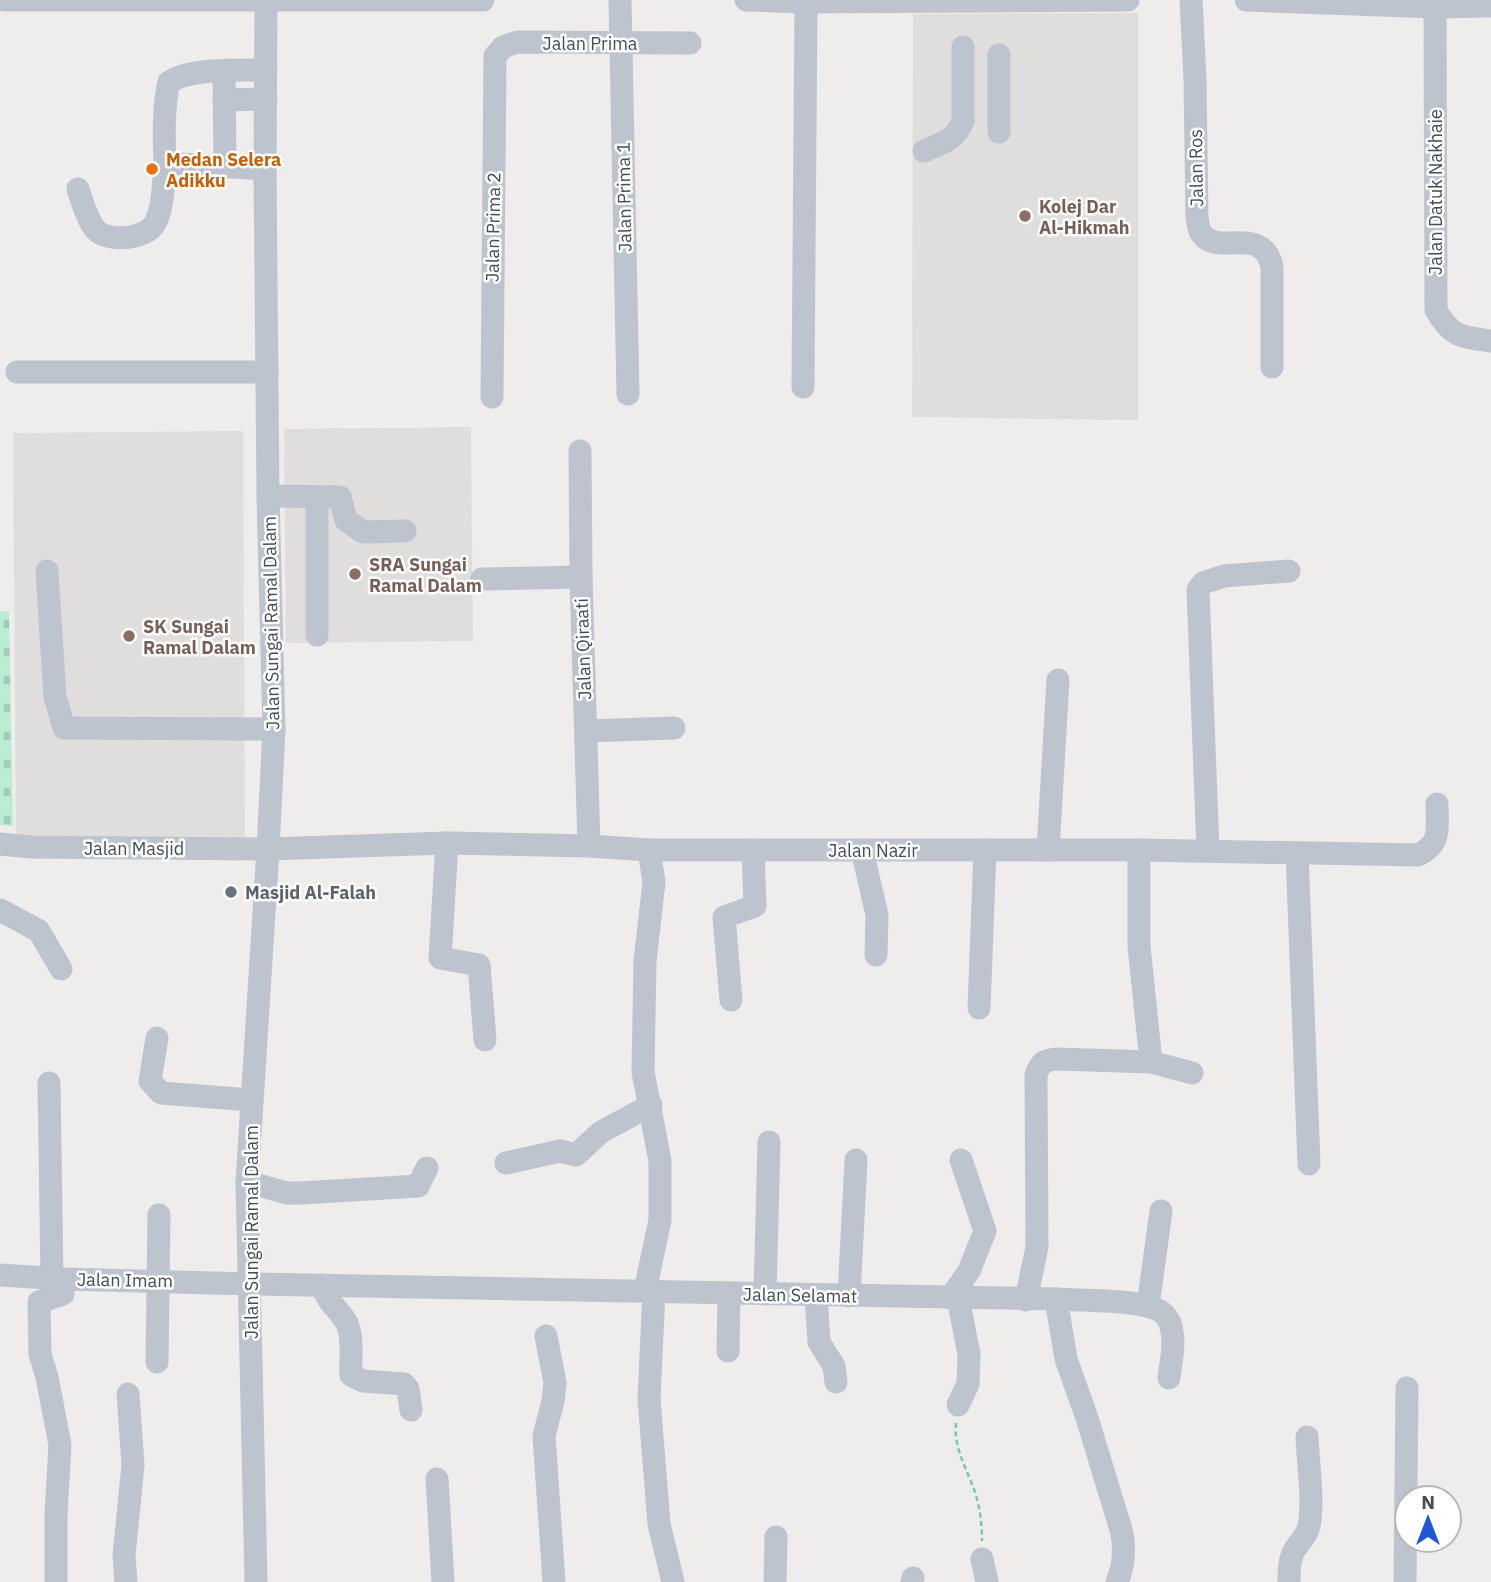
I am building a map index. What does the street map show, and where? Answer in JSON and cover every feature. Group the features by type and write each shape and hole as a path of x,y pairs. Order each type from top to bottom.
{"street":[{"path":"4,0 483,0"},
{"name":"Jalan Sungai Ramal Dalam","path":"256,1582 247,1182 274,729 268,496 266,0"},
{"name":"Jalan Prima 1","path":"620,0 628,394"},
{"path":"746,0 1128,0"},
{"name":"Jalan Ros","path":"1191,0 1197,217 1202,233 1207,238 1224,243 1256,244 1264,248 1269,257 1272,266 1272,368"},
{"path":"1246,0 1491,6"},
{"path":"803,387 806,2"},
{"name":"Jalan Datuk Nakhaie","path":"1435,6 1436,310 1443,323 1457,335 1491,341"},
{"name":"Jalan Prima","path":"495,56 503,47 517,42 691,43"},
{"path":"924,151 950,139 958,132 963,121 963,47"},
{"path":"999,55 999,132"},
{"name":"Jalan Prima 2","path":"492,397 495,56"},
{"path":"78,189 97,232 104,236 124,237 150,231 160,212 169,82 177,77 200,73 266,70"},
{"path":"224,72 225,167"},
{"path":"224,100 266,99"},
{"path":"963,101 999,100"},
{"path":"164,163 265,169"},
{"path":"17,372 267,372"},
{"name":"Jalan Qiraati","path":"580,451 589,846"},
{"path":"268,496 340,497 346,520 363,532 405,531"},
{"path":"317,497 317,635"},
{"path":"47,571 55,697 64,729 274,729"},
{"path":"1208,851 1198,590 1203,583 1224,576 1289,571"},
{"path":"482,579 582,577"},
{"path":"1048,850 1058,680"},
{"path":"586,731 674,728"},
{"name":"Jalan Nazir","path":"268,849 447,843 649,850 1139,850 1418,855 1428,851 1437,837 1437,804"},
{"path":"447,843 440,958 479,965 485,1040"},
{"name":"Jalan Masjid","path":"0,844 31,848 268,849"},
{"path":"649,850 654,882 645,961 643,1072 660,1161 660,1220 650,1291 649,1399 659,1524 673,1582"},
{"path":"732,1000 724,916 755,906 753,850"},
{"path":"862,850 877,915 876,955"},
{"path":"979,1008 985,850"},
{"path":"1139,850 1139,946 1151,1062"},
{"path":"1297,853 1309,1164"},
{"path":"0,910 40,931 61,969"},
{"path":"157,1038 150,1081 161,1093 251,1100"},
{"path":"1026,1300 1037,1247 1036,1075 1039,1067 1045,1060 1058,1059 1151,1062 1192,1073"},
{"path":"49,1083 57,1279 63,1294 40,1302 40,1354 60,1445 56,1582"},
{"path":"506,1163 560,1151 576,1155 601,1132 651,1105"},
{"path":"765,1294 769,1142"},
{"path":"849,1296 856,1160"},
{"path":"958,1405 968,1384 969,1354 954,1298 985,1231 961,1160"},
{"path":"247,1182 287,1193 418,1186 427,1168"},
{"path":"1161,1211 1147,1306 1163,1312 1170,1324 1173,1347 1169,1378"},
{"path":"158,1362 159,1215"},
{"name":"Jalan Imam","path":"0,1275 251,1284"},
{"name":"Jalan Selamat","path":"251,1284 1056,1299 1147,1306"},
{"path":"321,1285 349,1326 351,1376 363,1381 404,1384 408,1389 411,1410"},
{"path":"729,1293 729,1351"},
{"path":"816,1295 819,1342 834,1366 836,1382"},
{"path":"1056,1299 1066,1359 1122,1533 1124,1562 1117,1582"},
{"path":"546,1336 555,1383 544,1436 554,1582"},
{"path":"1405,1582 1407,1388"},
{"path":"126,1582 124,1555 132,1465 128,1394"},
{"path":"1289,1582 1292,1554 1306,1537 1309,1526 1307,1437"},
{"path":"438,1479 443,1582"},
{"path":"775,1582 776,1537"},
{"path":"982,1559 988,1582"}],"path":[{"path":"958,1405 955,1431 960,1456 982,1517 982,1559"}],"shaded area":[{"name":"Kolej Dar Al-Hikmah","path":"1138,13 1138,420 912,417 913,14"},
{"path":"471,427 473,641 286,643 284,429"},
{"name":"SK Sungai Ramal Dalam","path":"243,431 245,840 16,842 13,433"}],"green space":[{"path":"0,611 9,611 13,826 0,825"}],"place":[{"name":"Medan Selera Adikku","path":"152,169"},
{"name":"Kolej Dar Al-Hikmah","path":"1025,216"},
{"name":"SRA Sungai Ramal Dalam","path":"355,574"},
{"name":"SK Sungai Ramal Dalam","path":"129,636"},
{"name":"Masjid Al-Falah","path":"231,892"}]}
